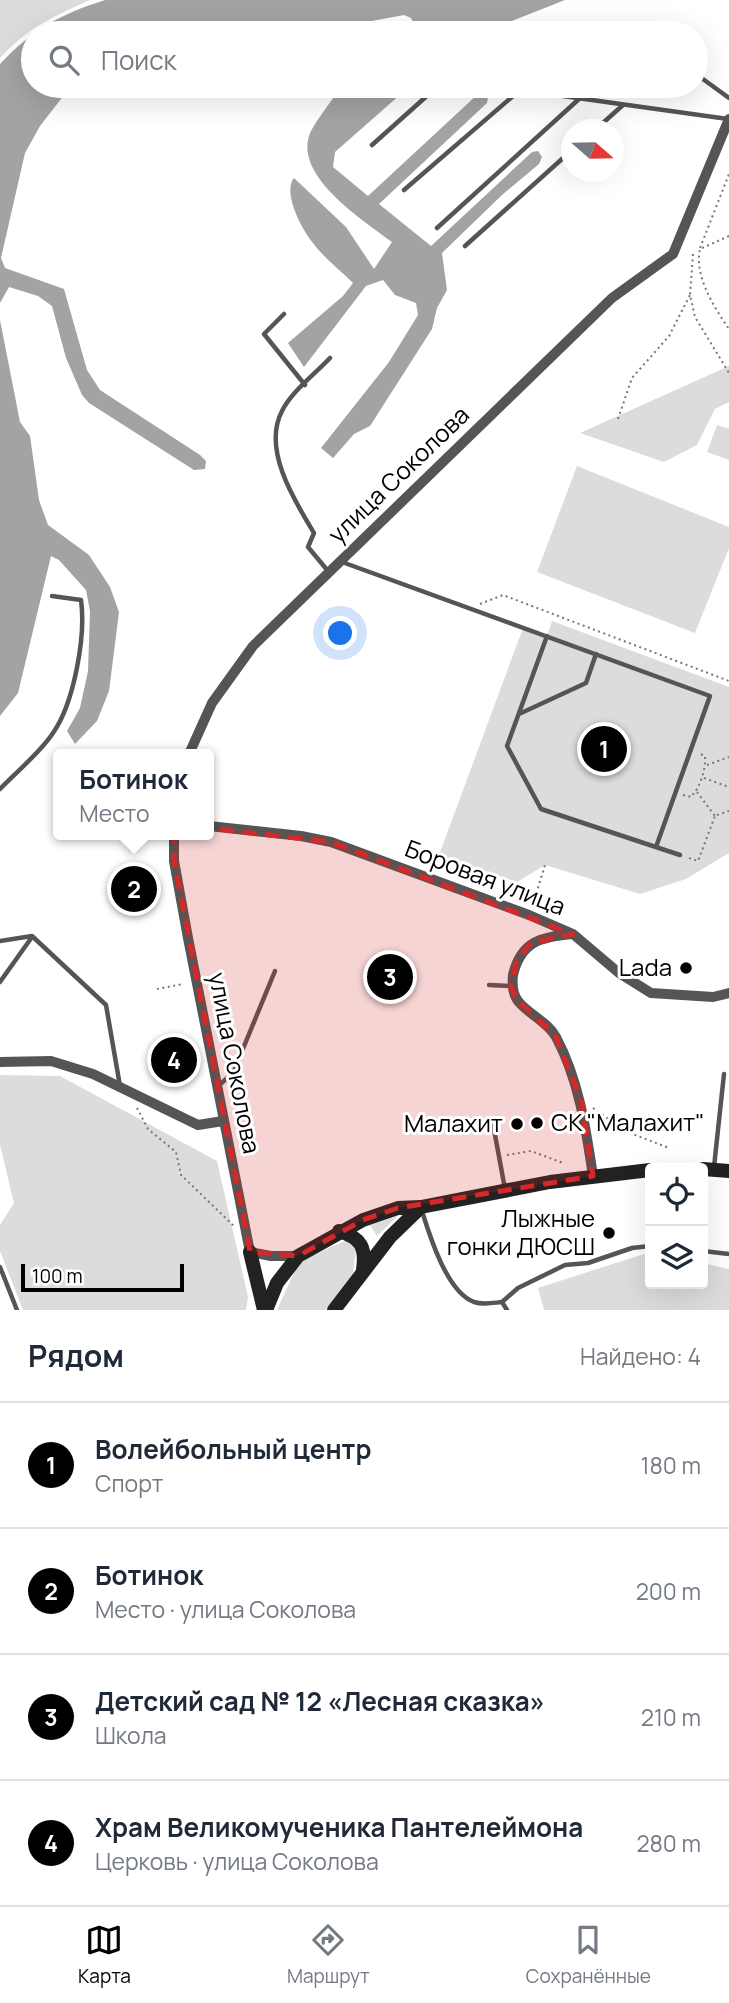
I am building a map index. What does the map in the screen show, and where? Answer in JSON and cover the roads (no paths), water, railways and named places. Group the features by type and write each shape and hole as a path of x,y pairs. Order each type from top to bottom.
{"main road":[{"path":"708,1169 729,1171"},
{"path":"265,1310 277,1283 298,1256 339,1231 398,1208 421,1207 593,1176 645,1171"},
{"path":"334,1310 405,1219 421,1207"},
{"path":"339,1231 360,1242 365,1252 362,1272"},
{"path":"250,1252 265,1310"}],"street":[{"name":"улица Соколова","path":"191,749 212,703 236,665 328,572 612,298 673,254 729,119"},
{"name":"Боровая улица","path":"214,826 301,835 331,842 529,915 572,934 619,973 650,993 713,997 729,993"},
{"name":"улица Соколова","path":"174,840 174,861 250,1252"},
{"path":"572,934 548,937 531,943 517,960 511,986 517,1000 555,1035 581,1099 593,1176"},
{"path":"0,1062 51,1061 93,1074 198,1125 223,1121"},
{"path":"250,1252 271,1256 298,1256"}],"lane":[{"path":"708,83 729,98"},
{"path":"372,145 425,98"},
{"path":"404,190 511,98"},
{"path":"573,98 729,119"},
{"path":"437,228 580,99"},
{"path":"607,119 623,105"},
{"path":"465,246 561,160"},
{"path":"284,314 264,334 305,385"},
{"path":"328,572 308,547 314,533 277,454 276,427 282,408 330,358"},
{"path":"340,562 710,696 656,847"},
{"path":"0,789 54,733 71,695 84,616 82,600 52,596"},
{"path":"547,636 507,746 541,809 680,855"},
{"path":"519,715 586,683 596,654"},
{"path":"0,941 32,936"},
{"path":"0,982 32,936"},
{"path":"32,936 106,1005 124,1089"},
{"path":"217,1087 233,1073 275,971"},
{"path":"489,985 511,986"},
{"path":"708,1169 724,1074"},
{"path":"493,1124 505,1191"},
{"path":"421,1207 433,1245 451,1282 471,1301 484,1304 502,1302 518,1288 565,1265 588,1263 632,1248 645,1247"},
{"path":"708,1252 729,1254"},
{"path":"0,1267 17,1310"},
{"path":"502,1302 507,1310"}],"place":[{"name":"Волейбольный центр","path":"604,749"},
{"name":"Ботинок","path":"134,889"},
{"name":"Lada","path":"686,968"},
{"name":"Детский сад № 12 «Лесная сказка»","path":"390,977"},
{"name":"Храм Великомученика Пантелеймона","path":"174,1060"},
{"name":"СК \"Малахит\"","path":"537,1123"},
{"name":"Малахит","path":"517,1124"},
{"name":"Лыжные гонки ДЮСШ","path":"609,1233"}]}
